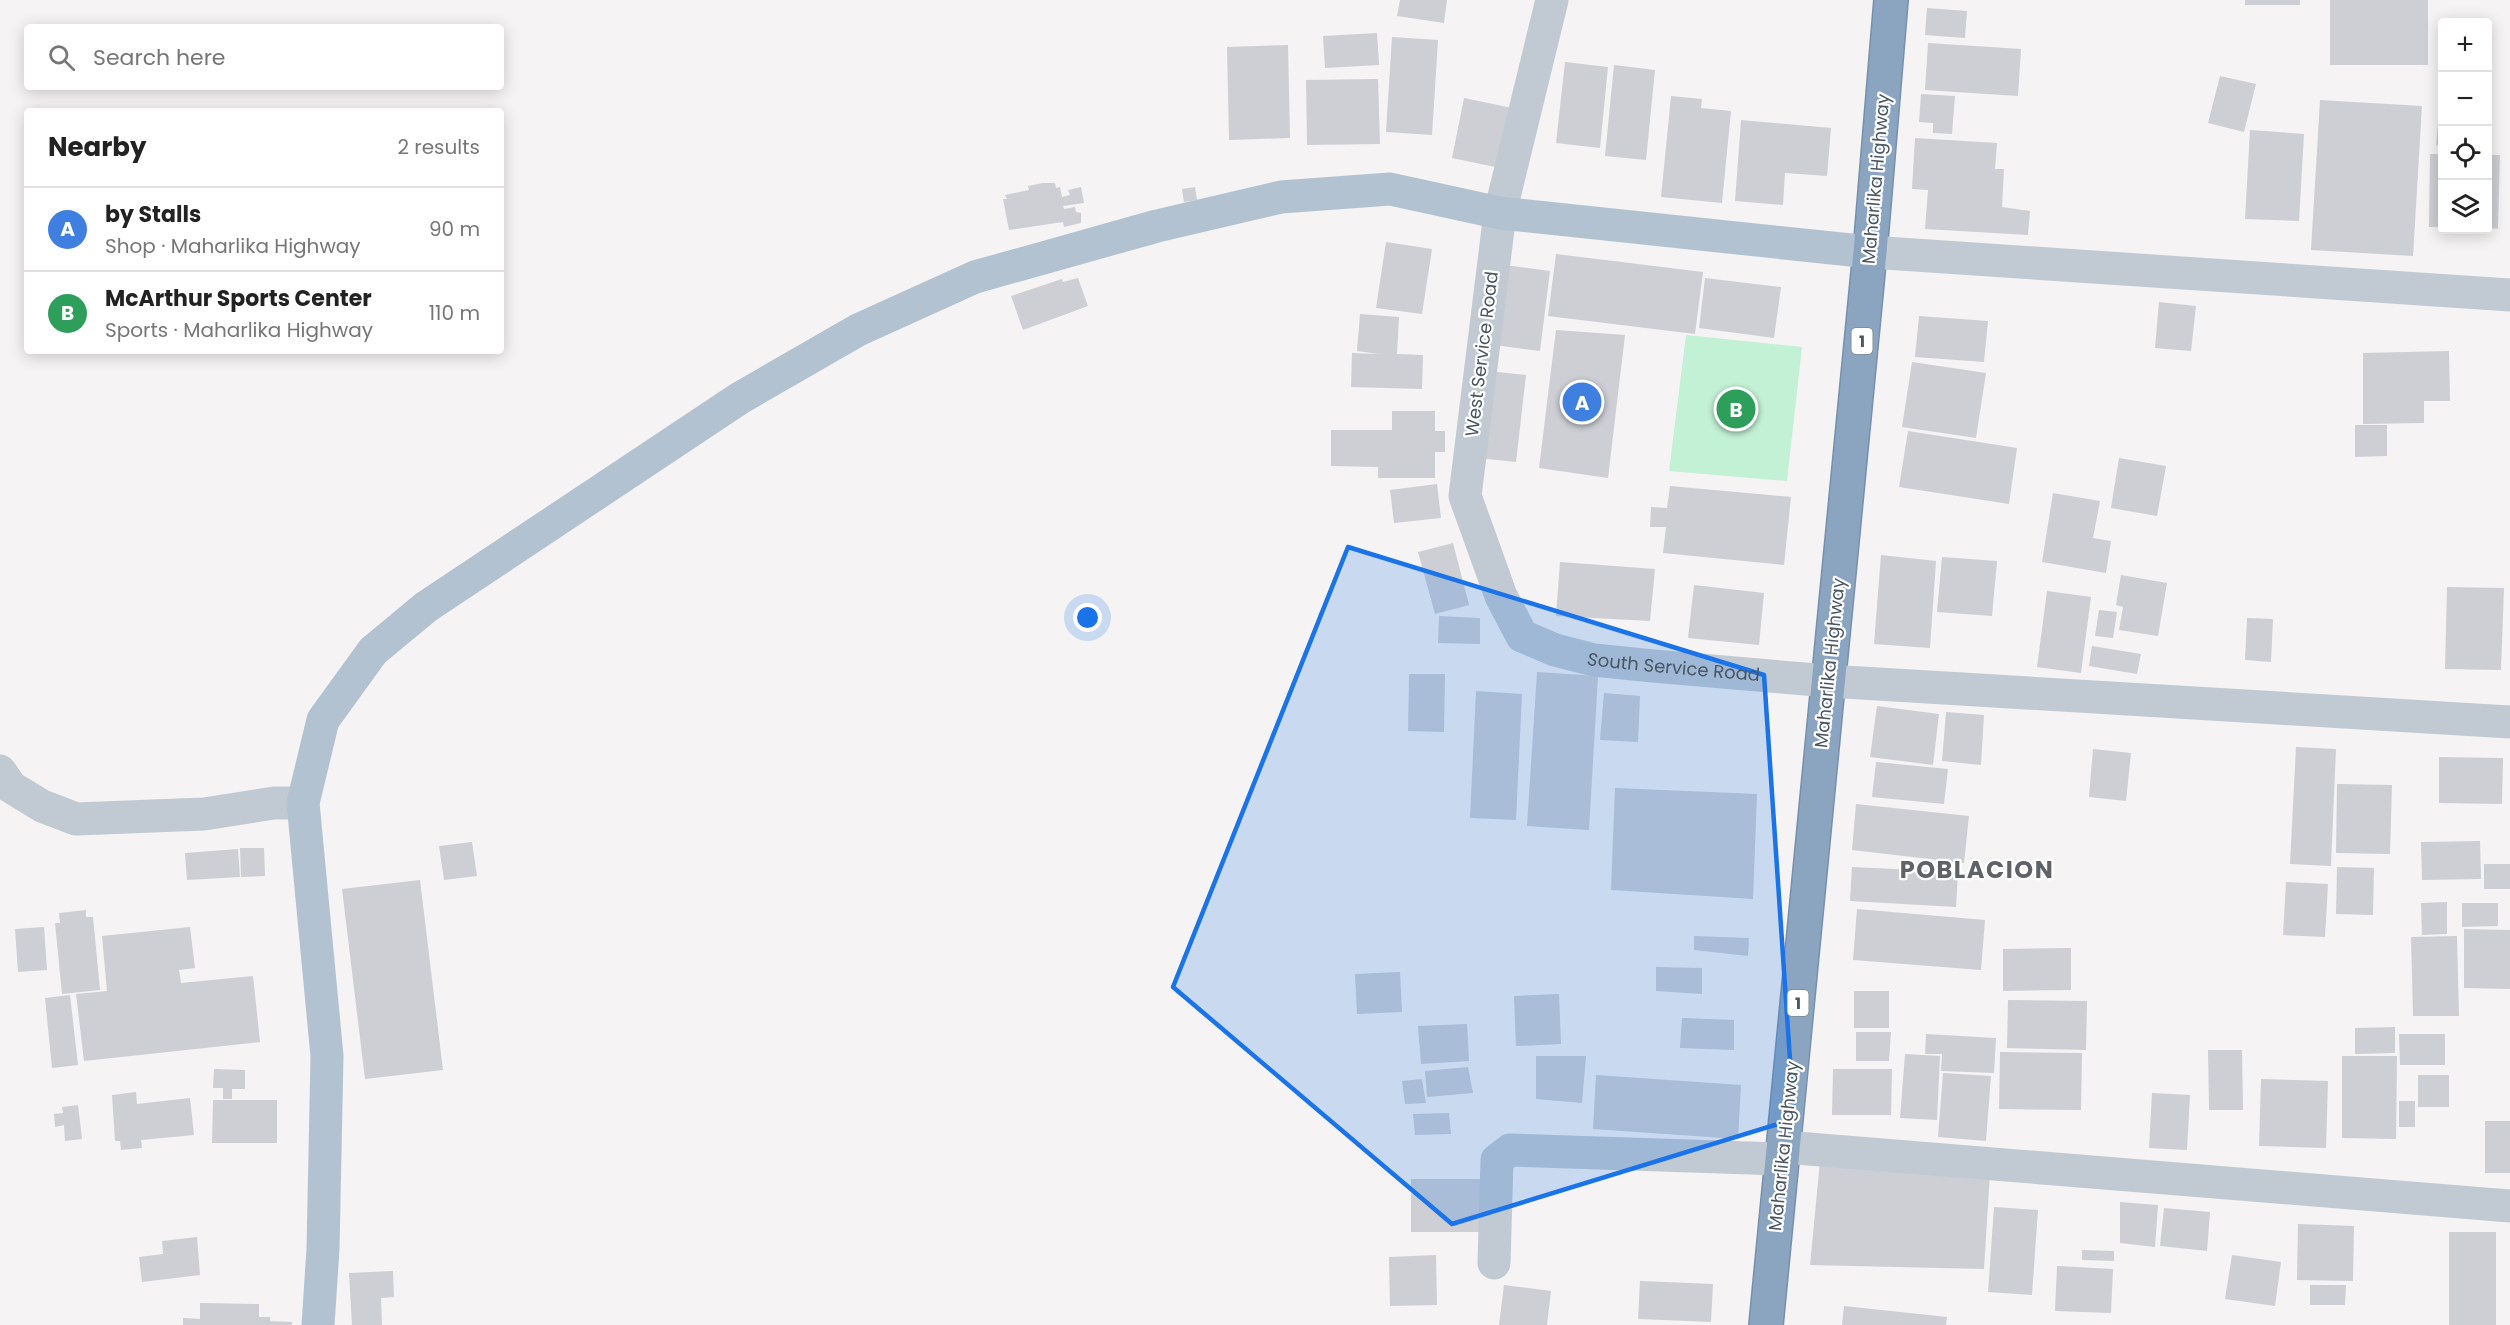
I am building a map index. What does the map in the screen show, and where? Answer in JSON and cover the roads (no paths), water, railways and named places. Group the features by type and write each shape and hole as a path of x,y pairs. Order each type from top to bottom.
{"highway":[{"name":"Maharlika Highway","path":"1766,1325 1870,252 1891,0"}],"main road":[{"path":"318,1325 323,1250 327,1056 303,803 323,720 373,651 426,607 740,398 858,330 975,277 1157,226 1281,197 1390,189 1500,213 1870,252"}],"street":[{"name":"West Service Road","path":"1522,636 1501,596 1465,496 1500,213 1552,0"},
{"path":"1870,252 2510,295"},
{"name":"South Service Road","path":"1522,636 1555,650 1594,660 1828,681 2510,722"},
{"path":"0,771 11,786 42,806 76,819 204,814 274,803 303,803"},
{"path":"1494,1263 1497,1160 1510,1150 1783,1153 2510,1206"}],"place":[{"name":"by Stalls","path":"1582,402"},
{"name":"McArthur Sports Center","path":"1736,409"}],"district":[{"name":"POBLACION","path":"1977,870"}]}
